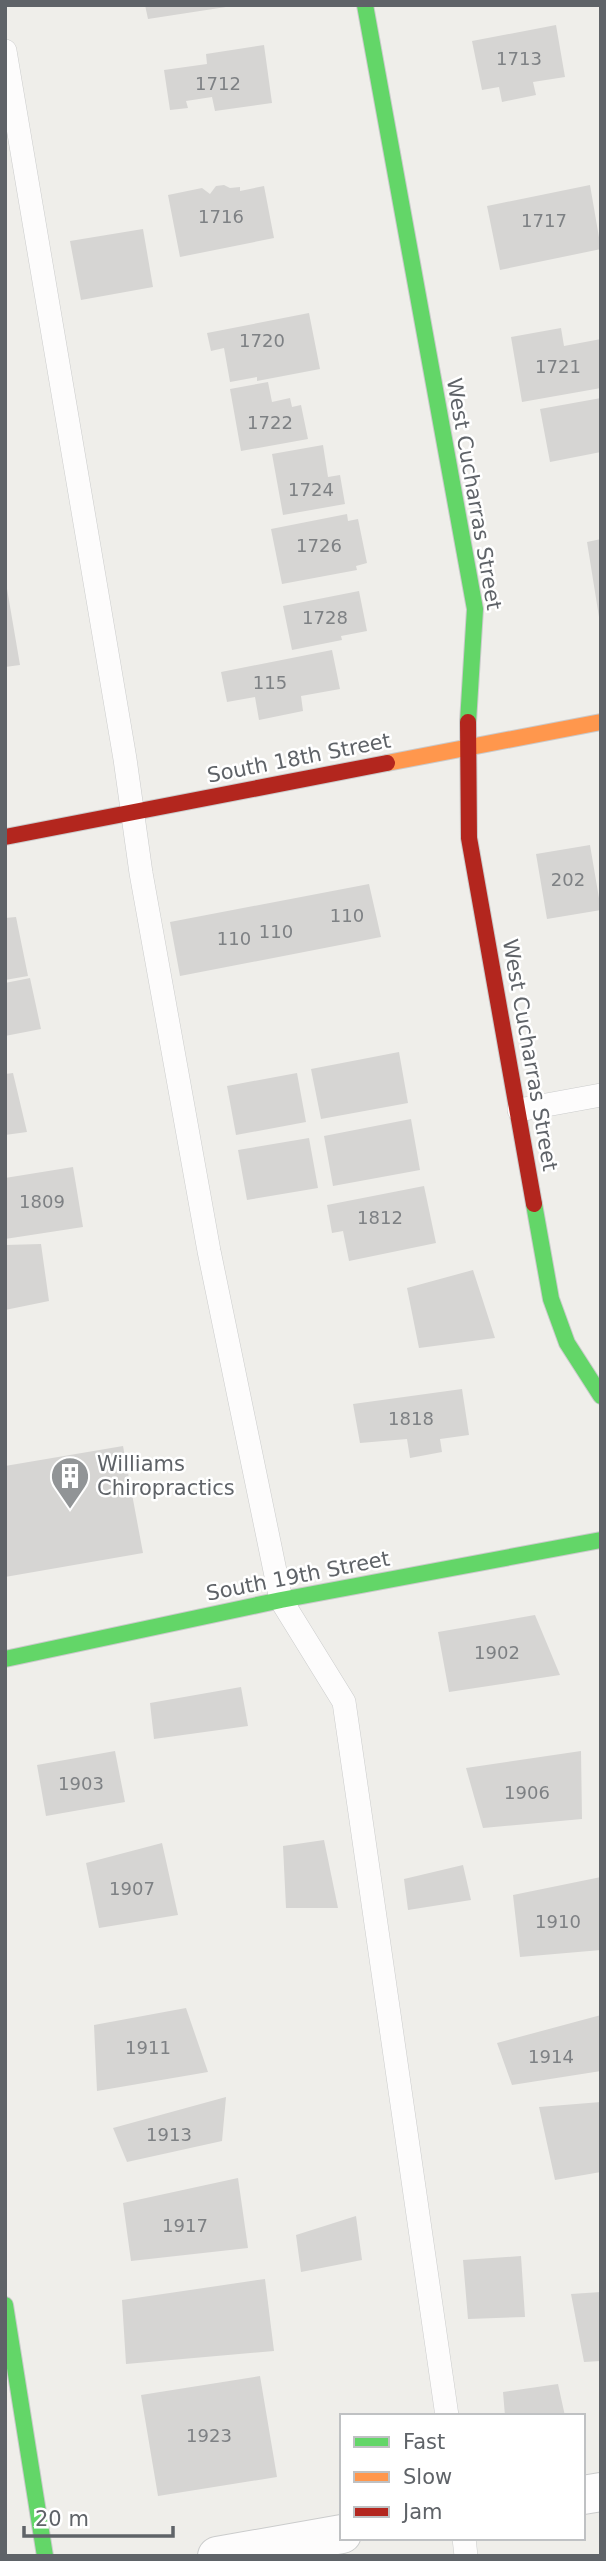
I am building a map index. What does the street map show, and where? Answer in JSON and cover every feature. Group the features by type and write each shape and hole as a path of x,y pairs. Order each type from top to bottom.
{"street":[{"name":"West Cucharras Street","path":"365,5 475,609 467,746 469,838 551,1299 567,1343 601,1396"},
{"name":"South 18th Street","path":"5,837 467,746 601,723"},
{"name":"South 19th Street","path":"5,1659 281,1600 601,1540"},
{"path":"5,2305 45,2556"},
{"path":"218,2556 340,2534"}],"lane":[{"path":"5,51 132,813 209,1251 281,1600 344,1702 447,2414"},
{"path":"519,1110 601,1096"}],"building":[{"path":"145,5 226,5 226,7 148,19"},
{"path":"556,25 565,77 533,82 536,95 502,102 499,87 482,90 472,41"},
{"path":"264,45 272,103 215,111 212,97 186,101 188,108 170,110 164,70 207,64 206,54"},
{"path":"224,185 230,188 240,187 240,191 264,186 274,238 180,257 168,195 202,188 210,194 216,186"},
{"path":"590,185 601,249 500,270 487,206"},
{"path":"143,229 153,287 81,300 70,241"},
{"path":"309,313 320,369 257,381 257,377 230,382 224,348 211,351 207,333"},
{"path":"561,328 564,346 601,339 601,388 522,402 511,337"},
{"path":"268,382 272,402 290,398 292,407 301,405 308,439 241,451 230,389"},
{"path":"601,398 601,452 550,462 540,409"},
{"path":"323,445 328,477 340,475 345,504 283,515 272,454"},
{"path":"347,514 348,521 358,519 367,563 356,566 357,570 282,584 271,529"},
{"path":"601,539 601,616 599,617 587,542"},
{"path":"5,577 20,665 5,667"},
{"path":"359,591 367,631 341,636 342,640 292,650 283,606"},
{"path":"332,650 340,689 301,696 303,711 259,720 255,697 227,702 221,672"},
{"path":"590,845 601,910 547,919 536,854"},
{"path":"369,884 381,937 180,976 170,922"},
{"path":"16,917 28,976 5,980 5,918"},
{"path":"30,978 41,1029 5,1036 5,983"},
{"path":"399,1052 408,1103 321,1119 311,1069"},
{"path":"13,1073 27,1132 5,1135 5,1074"},
{"path":"297,1073 306,1122 236,1135 227,1086"},
{"path":"411,1119 420,1170 333,1186 324,1136"},
{"path":"309,1138 318,1188 247,1200 238,1150"},
{"path":"73,1167 83,1227 5,1239 5,1178"},
{"path":"424,1186 436,1243 349,1261 343,1231 332,1233 327,1205"},
{"path":"41,1244 49,1301 5,1310 5,1245"},
{"path":"473,1270 495,1338 419,1348 407,1288"},
{"path":"462,1389 469,1435 440,1439 442,1452 410,1458 407,1439 360,1443 353,1404"},
{"name":"Williams Chiropractics","path":"123,1446 143,1553 5,1577 5,1466"},
{"path":"535,1615 560,1675 449,1692 438,1632"},
{"path":"241,1687 248,1726 154,1739 150,1703"},
{"path":"115,1751 125,1802 46,1816 37,1765"},
{"path":"581,1751 582,1819 483,1828 466,1768"},
{"path":"324,1840 338,1908 286,1908 283,1846"},
{"path":"162,1843 178,1915 99,1928 86,1863"},
{"path":"463,1865 471,1900 408,1910 404,1879"},
{"path":"601,1877 601,1950 520,1957 513,1895"},
{"path":"186,2008 208,2072 97,2091 94,2025"},
{"path":"601,2015 601,2071 512,2085 497,2043"},
{"path":"226,2097 222,2141 127,2162 113,2128"},
{"path":"601,2102 601,2172 555,2180 539,2107"},
{"path":"238,2178 248,2248 131,2261 123,2203"},
{"path":"356,2216 362,2260 301,2272 296,2235"},
{"path":"521,2256 525,2317 468,2319 463,2260"},
{"path":"265,2279 274,2351 126,2364 122,2300"},
{"path":"601,2292 601,2361 584,2362 571,2294"},
{"path":"260,2376 277,2477 158,2496 141,2395"},
{"path":"558,2384 565,2414 505,2414 503,2392"}],"traffic: fast":[{"path":"365,5 475,609 468,722"},
{"path":"534,1204 551,1299 567,1343 601,1396"},
{"path":"5,1659 281,1600 601,1540"},
{"path":"5,2305 45,2556"}],"traffic: slow":[{"path":"387,763 601,722"}],"traffic: jam":[{"path":"468,722 469,838 534,1204"},
{"path":"5,837 387,763"}],"place":[{"name":"Williams Chiropractics","path":"70,1510"}]}
